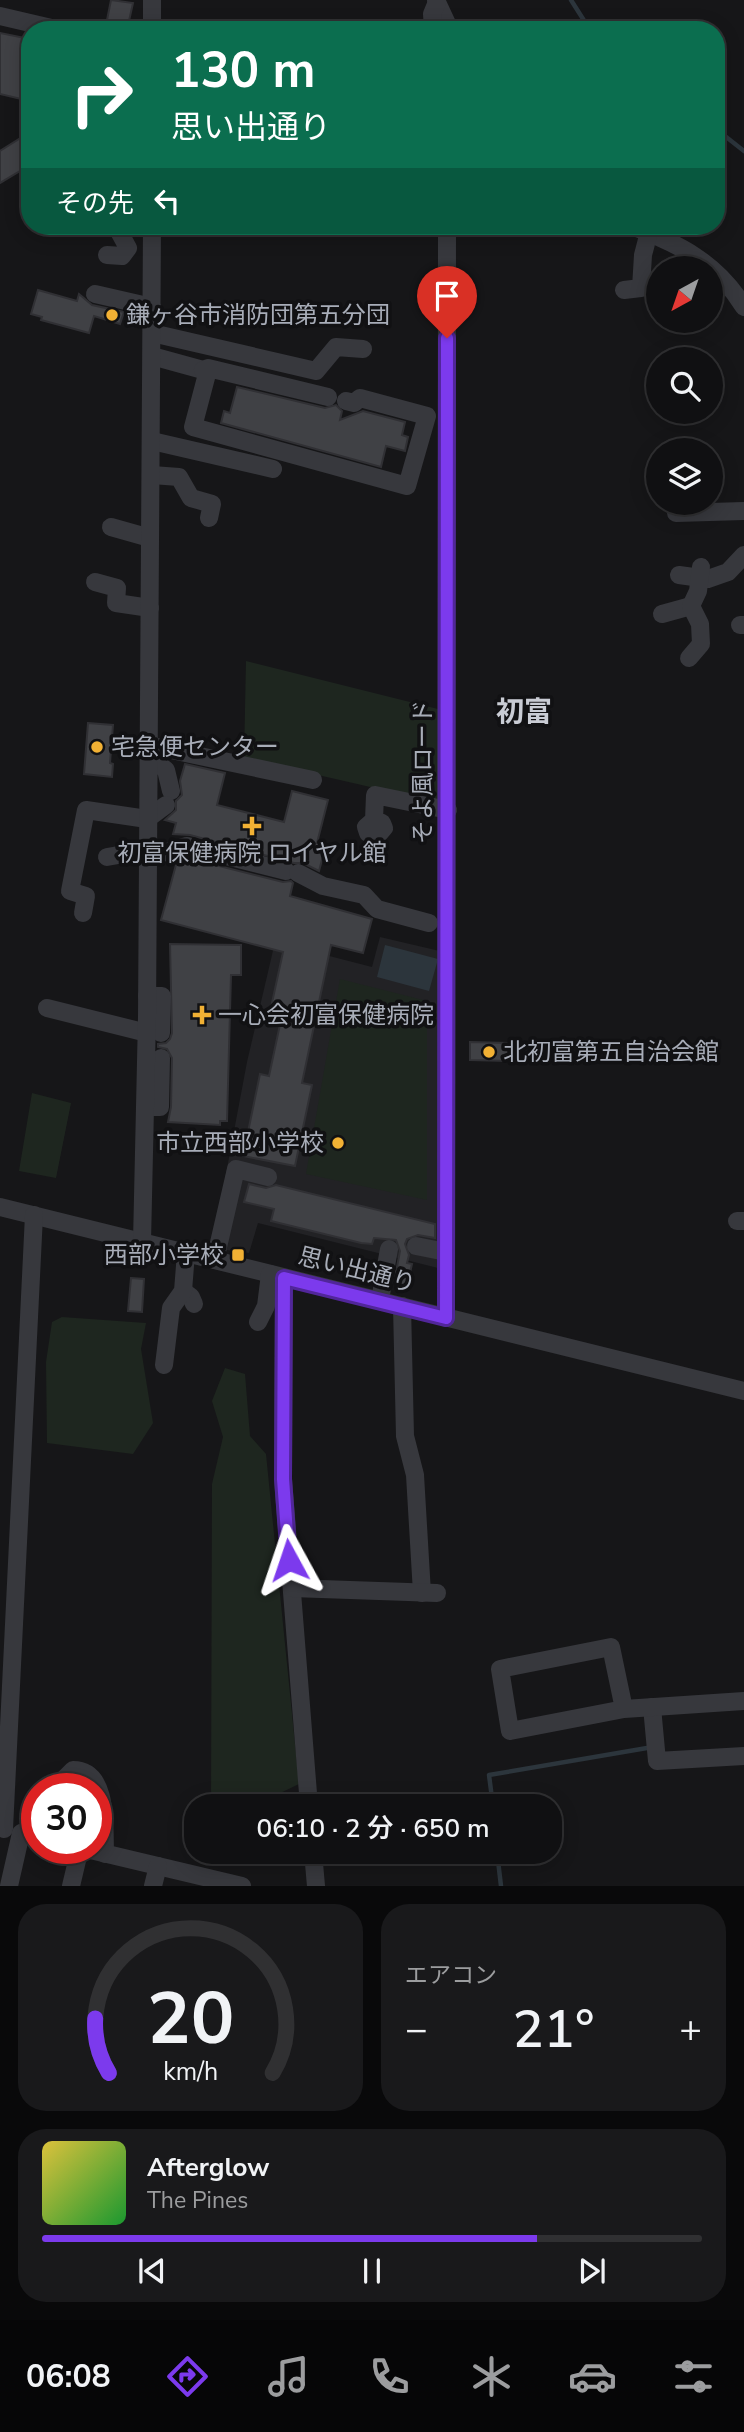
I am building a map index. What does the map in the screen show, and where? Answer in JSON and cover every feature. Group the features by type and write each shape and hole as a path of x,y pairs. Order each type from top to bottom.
{"street":[{"path":"152,0 152,21"},
{"path":"432,21 437,1"},
{"path":"437,1 446,21"},
{"path":"0,16 21,21"},
{"path":"121,235 128,248"},
{"path":"142,1242 146,1107 154,1033 147,996 152,235"},
{"name":"そよ風ロード","path":"446,1318 443,1077 448,810 447,235"},
{"path":"624,290 642,288 643,255 648,235"},
{"path":"655,235 677,245 722,275 744,307"},
{"path":"107,255 122,256 128,248 152,246"},
{"path":"96,294 152,307"},
{"path":"152,333 316,371 335,347 363,349"},
{"path":"152,356 203,370 207,374 193,427 407,486 427,416 360,398 354,403 208,368 203,370"},
{"path":"152,441 273,469"},
{"path":"152,475 179,477 191,498 212,504 209,518"},
{"path":"723,512 744,511"},
{"path":"111,527 150,538"},
{"path":"679,575 728,572 744,555"},
{"path":"689,658 701,645 700,624 691,606 701,573"},
{"path":"95,582 117,588 116,603 150,608"},
{"path":"662,614 691,606"},
{"path":"148,751 313,780"},
{"path":"148,751 166,769 169,798 148,819"},
{"path":"374,820 375,795 448,810"},
{"path":"83,913 86,896 70,891 86,810 148,819"},
{"path":"107,857 147,854 187,846 292,872 323,887 364,895 377,909 429,923"},
{"path":"47,1008 154,1033"},
{"path":"146,1107 160,1107 161,1058"},
{"path":"215,1260 236,1169 268,1177"},
{"name":"思い出通り","path":"0,1207 744,1391"},
{"path":"21,1833 2,1828 34,1215"},
{"path":"416,1246 446,1252"},
{"path":"380,1300 389,1249"},
{"path":"164,1365 171,1308 188,1297 186,1253"},
{"path":"258,1322 277,1276"},
{"path":"277,1276 283,1479 308,1794"},
{"path":"292,1588 430,1593 415,1475 405,1436 402,1306"},
{"path":"624,1709 611,1647 500,1669 510,1731 624,1709 744,1701"},
{"path":"652,1707 657,1762 744,1756"},
{"path":"70,1773 73,1770 89,1773"},
{"path":"9,1886 21,1855"},
{"path":"112,1856 158,1866 208,1882 242,1886"},
{"path":"71,1886 77,1864"},
{"path":"314,1864 316,1886"},
{"path":"153,1886 158,1866"}],"shaded area":[{"path":"246,661 442,710 440,803 244,758"},
{"name":"市立西部小学校","path":"380,937 444,952 442,1269 258,1223 249,1253 212,1248 247,1062 275,942 372,967"},
{"path":"385,945 438,959 429,991 377,977"},
{"path":"340,979 427,1001 427,1200 306,1174"},
{"path":"32,1093 71,1103 56,1178 19,1171"},
{"path":"62,1317 146,1323 141,1349 153,1423 133,1454 47,1443 46,1362 52,1322"},
{"path":"225,1368 245,1374 250,1436 266,1454 299,1784 278,1794 211,1794 212,1484 223,1437 212,1401"}],"building":[{"path":"111,0 133,3 129,21 107,21"},
{"path":"0,33 21,37 21,99 0,94"},
{"path":"21,138 21,170 0,183 0,151"},
{"path":"38,290 77,301 79,294 92,305 124,312 120,324 94,316 89,333 41,320 42,317 31,314"},
{"path":"237,387 325,408 336,405 342,411 340,420 363,411 405,422 402,435 408,437 405,451 386,446 381,467 221,423 224,411 230,413"},
{"path":"88,723 113,725 110,763 113,764 112,777 84,774"},
{"path":"185,764 225,773 217,805 284,822 292,791 328,800 317,843 326,845 319,871 303,863 294,863 190,835 173,834 176,823 165,820 176,810 176,801 182,795 180,781"},
{"path":"187,858 283,882 291,881 293,883 290,896 372,919 363,953 331,945 302,1083 312,1085 295,1166 243,1156 260,1074 269,1076 282,1015 270,1012 283,952 161,920 177,861"},
{"path":"170,944 241,945 241,975 231,975 227,1121 220,1121 220,1125 168,1122 172,1058 167,1049 158,1047 158,1044 166,1043 172,1033"},
{"path":"470,1042 508,1043 508,1061 470,1060"},
{"path":"249,1184 266,1188 276,1185 435,1224 435,1238 418,1235 407,1239 407,1263 412,1264 407,1286 394,1283 400,1251 396,1240 374,1238 372,1244 361,1243 271,1221 274,1209 244,1202"},
{"path":"131,1278 144,1279 142,1312 128,1311"}],"waterway":[{"path":"571,0 584,21"},
{"path":"725,136 744,151"},
{"path":"491,1794 489,1775 647,1748"},
{"path":"498,1864 501,1886"}],"place":[{"name":"鎌ヶ谷市消防団第五分団","path":"112,315"},
{"name":"宅急便センター","path":"97,747"},
{"name":"初富保健病院 ロイヤル館","path":"252,826"},
{"name":"一心会初富保健病院","path":"202,1015"},
{"name":"北初富第五自治会館","path":"489,1052"},
{"name":"市立西部小学校","path":"338,1143"},
{"name":"西部小学校","path":"238,1255"}],"district":[{"name":"初富","path":"524,711"}],"route":[{"path":"289,1560 283,1479 284,1278 446,1318 447,338"}]}
